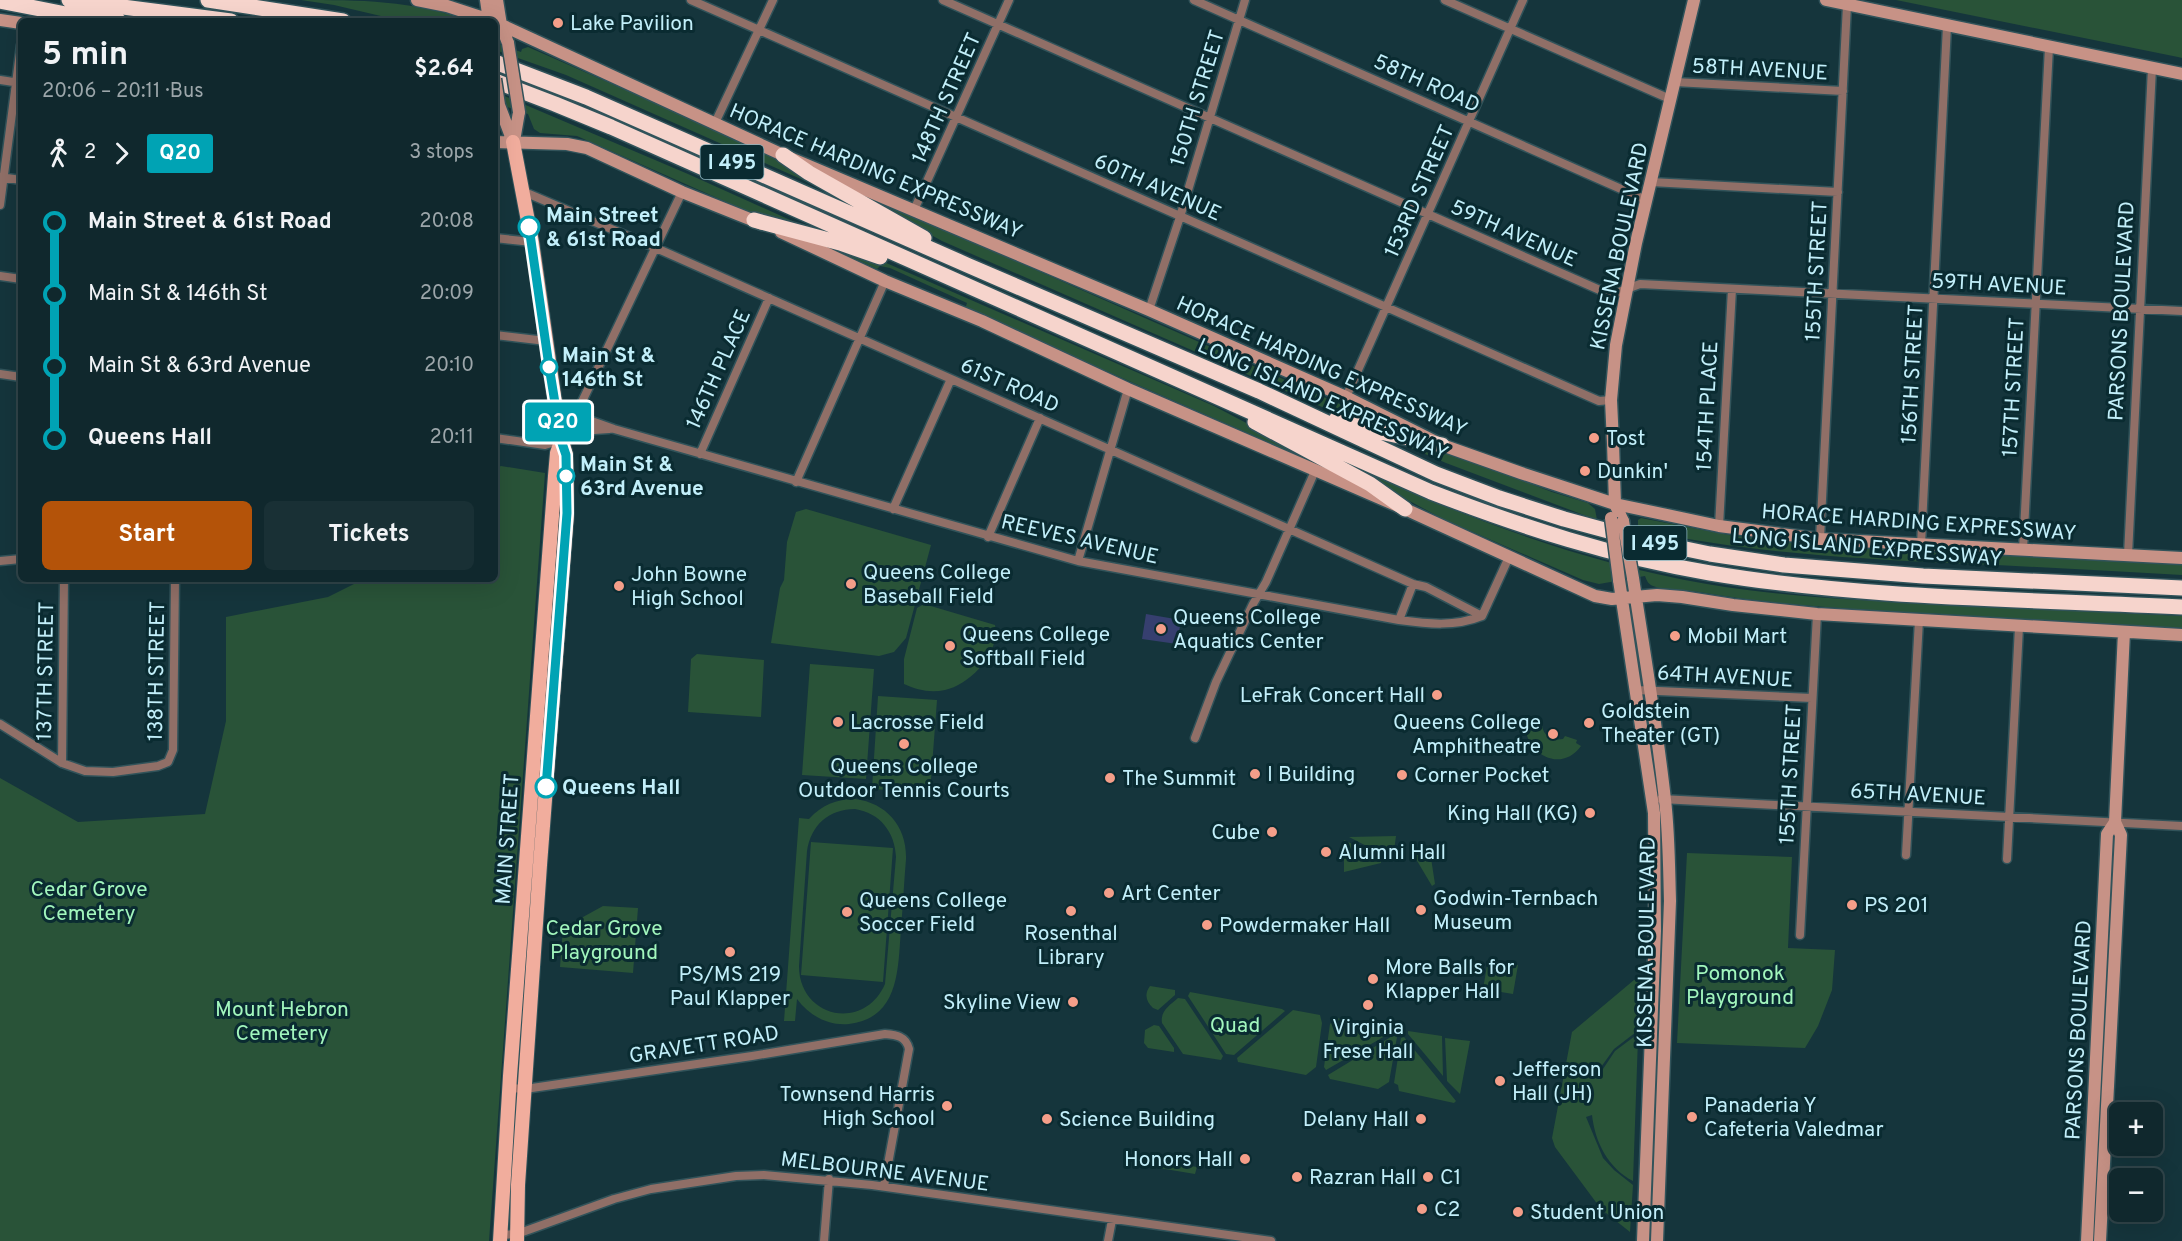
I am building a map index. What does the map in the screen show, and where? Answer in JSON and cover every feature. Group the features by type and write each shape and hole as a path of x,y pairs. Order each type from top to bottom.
{"highway":[{"path":"69,0 208,18"},
{"path":"208,0 324,18"},
{"path":"0,1 96,18"},
{"name":"LONG ISLAND EXPRESSWAY","path":"498,63 586,97 967,266 1259,391 1436,474 1553,516 1638,539 1710,554 1784,565 1923,576 2182,588"},
{"name":"LONG ISLAND EXPRESSWAY","path":"498,81 610,127 1431,492 1559,538 1631,557 1710,573 1803,585 1923,594 2182,607"},
{"path":"783,155 809,173 916,232 967,266"},
{"path":"754,220 840,243 964,284"},
{"path":"1205,390 1251,420 1370,484 1405,509"},
{"path":"1259,391 1370,430 1442,445"}],"main road":[{"name":"HORACE HARDING EXPRESSWAY","path":"417,0 459,9 483,18"},
{"name":"MAIN STREET","path":"486,0 492,18"},
{"name":"MAIN STREET","path":"494,18 497,0"},
{"name":"KISSENA BOULEVARD","path":"1643,1241 1655,930 1654,834 1652,800 1618,580 1611,400 1616,345 1626,288 1694,0"},
{"path":"1826,0 2182,74"},
{"path":"0,20 18,23"},
{"name":"HORACE HARDING EXPRESSWAY","path":"498,24 783,155 1149,310 1346,397 1442,445 1616,504 1719,526 1820,539 2182,558"},
{"name":"MAIN STREET","path":"498,29 508,43 519,112 513,142"},
{"name":"MAIN STREET","path":"498,99 513,142 532,242 556,411 566,455 567,513 540,854 517,1238"},
{"path":"498,142 567,144 587,148 682,192 754,220 885,281 982,321 1128,389 1405,509 1595,596 1682,597 1817,614 2182,635"},
{"name":"MAIN STREET","path":"500,1238 509,1088 557,453 561,440"},
{"name":"KISSENA BOULEVARD","path":"1617,520 1633,578 1665,799 1670,901 1657,1241"},
{"name":"PARSONS BOULEVARD","path":"2100,1241 2121,840 2115,822 2124,632"},
{"name":"PARSONS BOULEVARD","path":"2087,1241 2107,834 2115,822"}],"street":[{"name":"60TH AVENUE","path":"691,0 1599,401 1611,400"},
{"path":"715,123 773,0"},
{"name":"59TH AVENUE","path":"943,0 1611,295 1640,284 2182,311"},
{"name":"148TH STREET","path":"914,210 1009,0"},
{"name":"58TH ROAD","path":"1194,0 1646,200"},
{"name":"150TH STREET","path":"1149,310 1180,217 1245,0"},
{"name":"58TH AVENUE","path":"1445,0 1670,99"},
{"name":"153RD STREET","path":"1346,397 1523,0"},
{"name":"155TH STREET","path":"1820,539 1847,5"},
{"name":"156TH STREET","path":"1922,545 1947,26"},
{"name":"157TH STREET","path":"2023,550 2049,47"},
{"name":"PARSONS BOULEVARD","path":"2128,555 2152,68"},
{"path":"0,80 18,82 2,178 0,205"},
{"name":"58TH AVENUE","path":"1675,82 1843,91"},
{"path":"2,178 18,180"},
{"path":"1651,182 1838,192"},
{"name":"61ST ROAD","path":"522,191 656,248 1413,584 1426,587 1482,616"},
{"path":"556,411 579,408 682,192"},
{"path":"498,238 532,242"},
{"path":"0,276 18,279"},
{"path":"796,482 885,281"},
{"name":"154TH PLACE","path":"1719,526 1732,288"},
{"name":"146TH PLACE","path":"700,454 769,298"},
{"path":"498,335 546,341"},
{"path":"0,374 18,377"},
{"path":"893,509 951,379"},
{"path":"1078,561 1128,389"},
{"name":"REEVES AVENUE","path":"579,408 585,419 614,429 1078,561 1399,620 1440,624 1468,621 1482,616"},
{"path":"988,537 1040,418"},
{"name":"REEVES AVENUE","path":"498,438 546,445 594,430 614,429"},
{"path":"1195,738 1216,682 1315,471"},
{"path":"1482,616 1509,557"},
{"path":"0,561 18,559"},
{"name":"137TH STREET","path":"62,763 64,582"},
{"name":"138TH STREET","path":"62,763 85,771 113,772 158,766 168,762 173,750 175,582"},
{"path":"1399,620 1413,584"},
{"name":"155TH STREET","path":"1800,935 1817,614"},
{"path":"1906,855 1919,620"},
{"path":"2007,859 2019,627"},
{"name":"64TH AVENUE","path":"1636,690 1812,698"},
{"path":"0,724 62,763"},
{"name":"65TH AVENUE","path":"1652,800 2182,826"},
{"name":"GRAVETT ROAD","path":"509,1088 525,1089 885,1034 903,1038 909,1049 884,1186"},
{"name":"MELBOURNE AVENUE","path":"500,1238 517,1238 614,1199 666,1185 736,1176 764,1175 829,1179 884,1186 1271,1241"},
{"path":"824,1241 829,1179"},
{"path":"1108,1241 1112,1220"}],"green space":[{"path":"301,0 364,1 407,5 459,18 389,18"},
{"path":"1896,0 2182,0 2182,58 2178,57"},
{"path":"498,44 521,52 522,49 528,47 767,152 839,196 566,75 498,51"},
{"path":"498,93 688,174 819,233 751,213 577,136 540,133 534,129 528,114 498,104"},
{"path":"842,184 1387,425 1386,428 1361,424 942,241"},
{"path":"827,246 868,255 1214,406 1313,458 1311,461 965,309 967,303 890,268 880,266 877,269"},
{"path":"1402,444 1443,450 1552,492 1588,503 1595,509 1597,520 1446,463"},
{"name":"Mount Hebron Cemetery","path":"498,467 545,473 489,1241 0,1241 0,778 78,822 205,814 226,721 226,617 328,597 358,582 498,582"},
{"path":"1363,471 1447,507 1531,538 1618,565 1707,584 1853,600 2182,616 2182,628 1957,617 1957,615 1795,605 1658,588 1650,584 1645,576 1599,584 1583,580 1443,519 1361,475"},
{"name":"Queens College Baseball Field","path":"806,509 931,545 906,638 894,652 879,656 771,643 780,588 784,580 787,542 796,512"},
{"path":"1641,518 1729,535 1810,545 2182,564 2182,575 1871,559 1754,549 1638,529 1638,520"},
{"name":"Queens College Softball Field","path":"924,604 995,625 996,635 993,646 982,666 955,687 934,691 904,684 904,659 917,608"},
{"path":"697,654 764,660 761,717 688,712 691,659"},
{"name":"Lacrosse Field","path":"810,664 874,669 866,779 802,775"},
{"name":"Queens College Outdoor Tennis Courts","path":"878,696 937,700 930,793 872,789"},
{"path":"1532,721 1542,726 1545,733 1552,739 1563,739 1565,736 1577,740 1576,743 1581,746 1564,759 1545,756 1537,751 1526,733 1525,722 1531,725"},
{"path":"848,799 866,801 885,811 893,818 903,837 906,859 899,959 893,989 887,1002 866,1020 849,1024 826,1021 807,1010 797,999 795,1021 784,1021 799,818 809,819 830,804","holes":["846,810 864,811 879,819 889,832 895,848 885,984 875,999 863,1009 849,1013 834,1012 821,1007 809,998 802,984 799,966 807,851 817,826 829,815"]},
{"path":"1396,836 1394,851 1384,855 1349,837"},
{"path":"1344,840 1381,858 1381,863 1344,872"},
{"name":"Queens College Soccer Field","path":"811,842 893,848 883,982 801,975"},
{"path":"1429,845 1435,884 1432,886 1413,854"},
{"name":"Pomonok Playground","path":"1687,853 1792,857 1788,948 1835,950 1832,990 1818,1026 1805,1048 1677,1043"},
{"name":"Cedar Grove Playground","path":"603,906 638,908 633,973 560,967 563,928"},
{"path":"1488,960 1518,965 1513,994 1483,989"},
{"path":"1634,980 1642,980 1640,1029 1614,1049 1596,1074 1599,1075 1615,1051 1635,1036 1638,1038 1633,1181 1624,1176 1610,1162 1596,1135 1592,1115 1586,1117 1603,1158 1633,1185 1630,1232 1601,1209 1555,1147 1552,1138 1572,1032"},
{"path":"1150,986 1175,990 1175,995 1158,1010 1147,1001 1146,995"},
{"name":"Quad","path":"1190,992 1285,1011 1234,1055 1226,1054 1188,996"},
{"path":"1178,998 1185,999 1223,1056 1221,1060 1183,1054 1162,1023 1164,1012"},
{"path":"1293,1010 1320,1015 1322,1023 1316,1067 1306,1075 1238,1062 1237,1058"},
{"path":"1336,1018 1392,1028 1392,1032 1326,1070 1324,1067 1330,1024"},
{"path":"1154,1025 1159,1026 1174,1048 1174,1052 1148,1048 1144,1043 1145,1030"},
{"path":"1408,1031 1442,1036 1443,1076 1408,1034"},
{"path":"1394,1035 1397,1037 1389,1082 1378,1089 1330,1079 1328,1075"},
{"path":"1404,1037 1456,1101 1454,1103 1399,1091 1398,1085 1394,1083 1401,1038"},
{"path":"1445,1038 1470,1041 1460,1094 1447,1081"},
{"path":"1149,1159 1197,1167 1195,1174 1147,1166"}],"water":[{"name":"Queens College Aquatics Center","path":"1146,614 1181,620 1177,644 1142,639"}],"bus line":[{"name":"Q20","path":"529,227 561,440 566,455 567,513 546,787"}],"place":[{"name":"Lake Pavilion","path":"558,23"},
{"name":"Main Street & 61st Road","path":"529,227"},
{"name":"Main St & 146th St","path":"549,367"},
{"name":"Tost","path":"1594,438"},
{"name":"Dunkin'","path":"1585,471"},
{"name":"Main St & 63rd Avenue","path":"566,476"},
{"name":"Queens College Baseball Field","path":"851,584"},
{"name":"John Bowne High School","path":"619,586"},
{"name":"Queens College Aquatics Center","path":"1161,629"},
{"name":"Mobil Mart","path":"1675,636"},
{"name":"Queens College Softball Field","path":"950,646"},
{"name":"LeFrak Concert Hall","path":"1437,695"},
{"name":"Lacrosse Field","path":"838,722"},
{"name":"Goldstein Theater (GT)","path":"1589,723"},
{"name":"Queens College Amphitheatre","path":"1553,734"},
{"name":"Queens College Outdoor Tennis Courts","path":"904,744"},
{"name":"I Building","path":"1255,774"},
{"name":"Corner Pocket","path":"1402,775"},
{"name":"The Summit","path":"1110,778"},
{"name":"Queens Hall","path":"546,787"},
{"name":"King Hall (KG)","path":"1590,813"},
{"name":"Cube","path":"1272,832"},
{"name":"Alumni Hall","path":"1326,852"},
{"name":"Art Center","path":"1109,893"},
{"name":"PS 201","path":"1852,905"},
{"name":"Godwin-Ternbach Museum","path":"1421,910"},
{"name":"Rosenthal Library","path":"1071,911"},
{"name":"Queens College Soccer Field","path":"847,912"},
{"name":"Powdermaker Hall","path":"1207,925"},
{"name":"PS/MS 219 Paul Klapper","path":"730,952"},
{"name":"More Balls for Klapper Hall","path":"1373,979"},
{"name":"Skyline View","path":"1073,1002"},
{"name":"Virginia Frese Hall","path":"1368,1005"},
{"name":"Jefferson Hall (JH)","path":"1500,1081"},
{"name":"Townsend Harris High School","path":"947,1106"},
{"name":"Panaderia Y Cafeteria Valedmar","path":"1692,1117"},
{"name":"Science Building","path":"1047,1119"},
{"name":"Delany Hall","path":"1421,1119"},
{"name":"Honors Hall","path":"1245,1159"},
{"name":"Razran Hall","path":"1297,1177"},
{"name":"C1","path":"1428,1177"},
{"name":"C2","path":"1422,1209"},
{"name":"Student Union","path":"1518,1212"}],"park label":[{"name":"Cedar Grove Cemetery","path":"89,901"}]}
